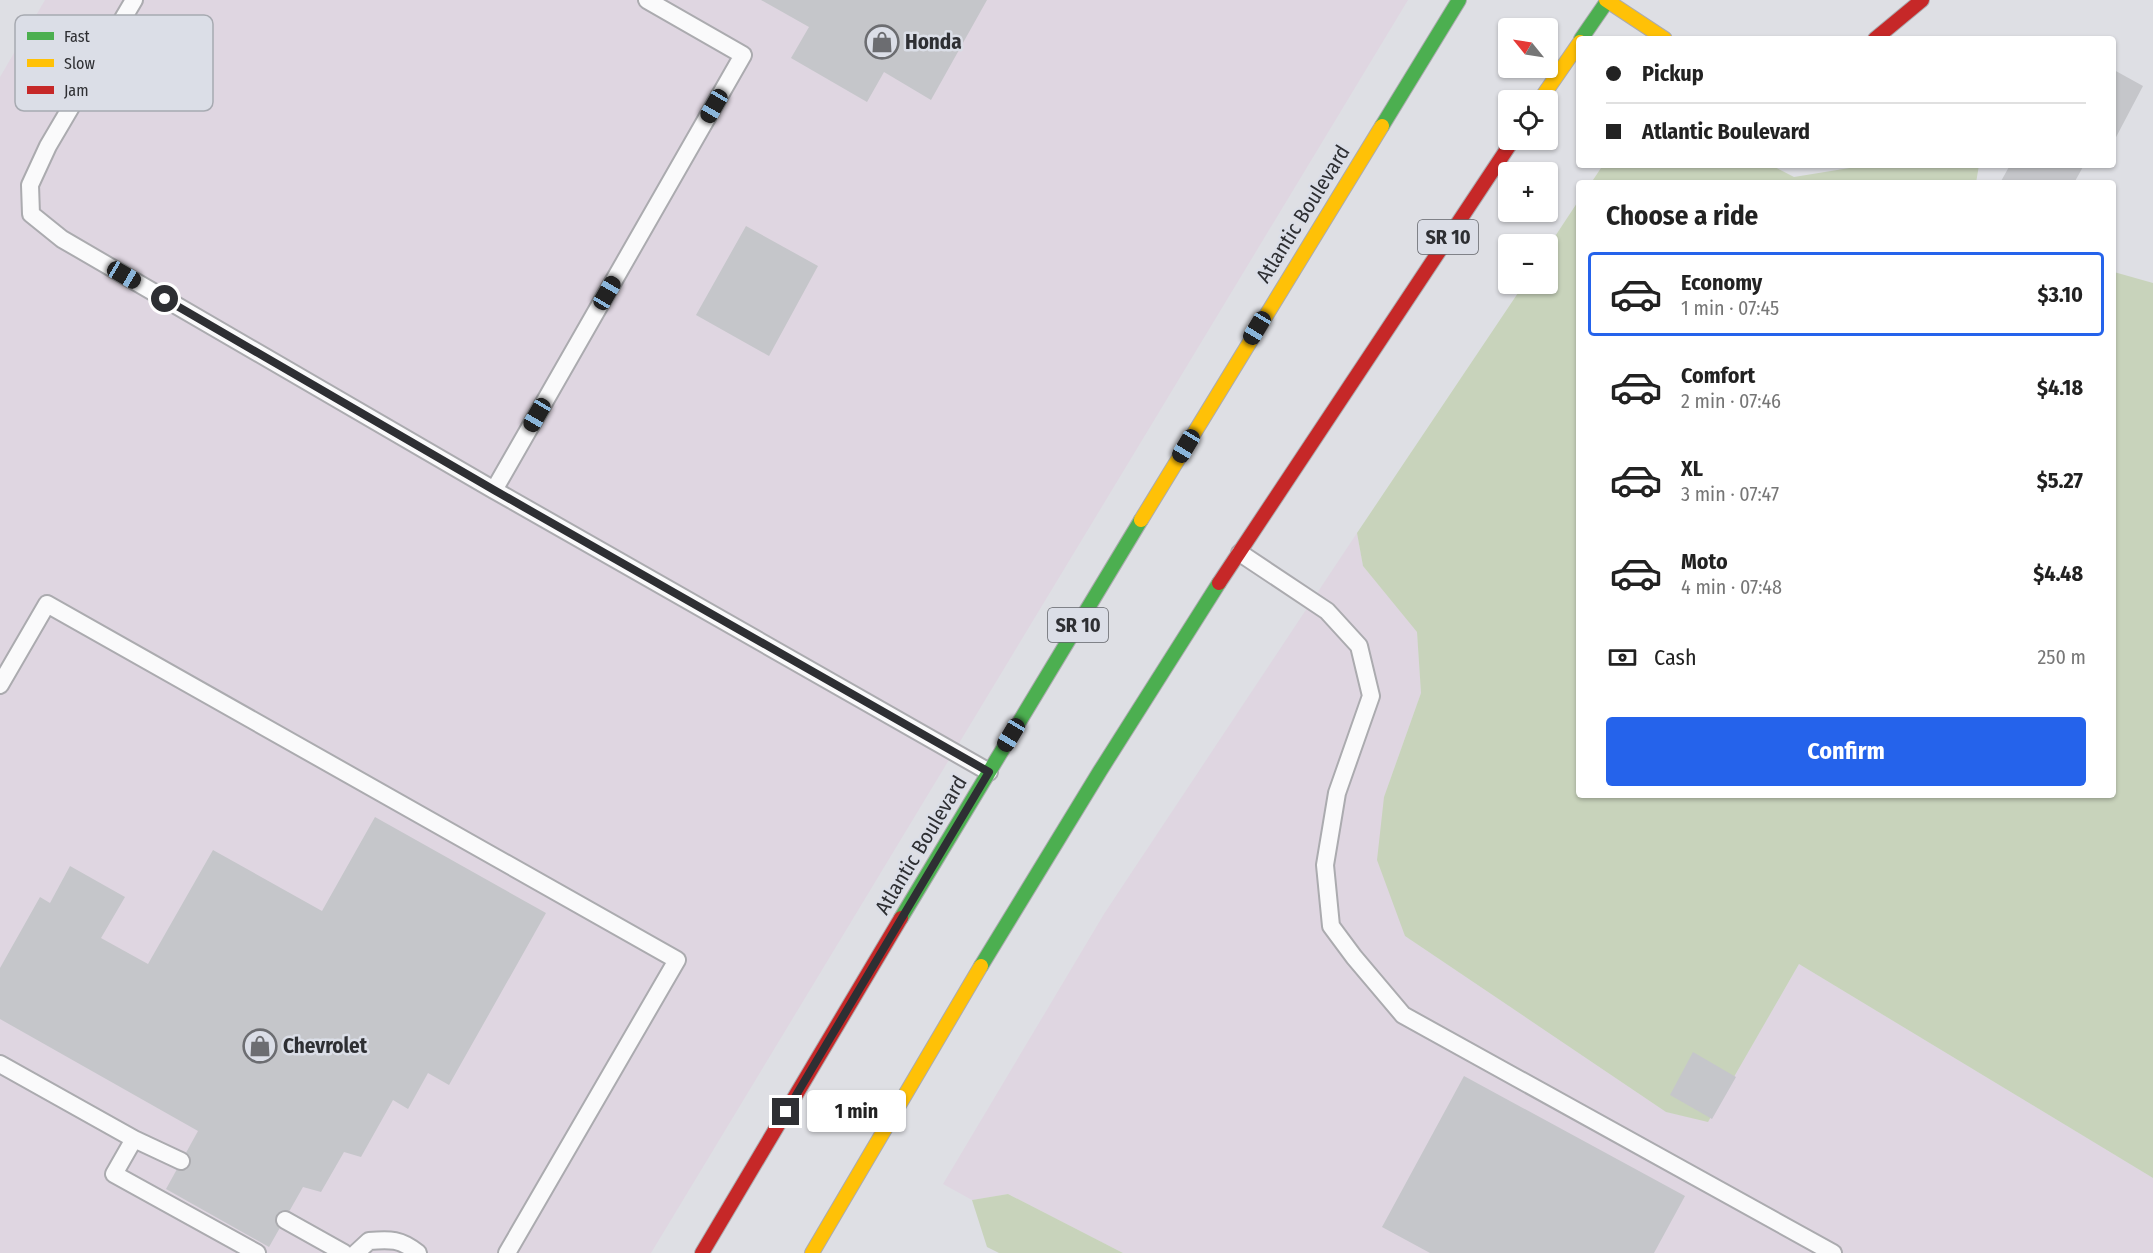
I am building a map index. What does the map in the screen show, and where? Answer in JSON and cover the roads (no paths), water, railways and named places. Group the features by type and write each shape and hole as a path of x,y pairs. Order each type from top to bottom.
{"main road":[{"name":"Atlantic Boulevard","path":"702,1253 1281,289 1460,0"},
{"path":"1583,36 1607,0 1661,36"},
{"path":"1879,36 1922,0"},
{"path":"1547,90 1576,46"},
{"name":"SR 10","path":"812,1253 923,1063 1123,735 1382,334 1507,150"}],"lane":[{"path":"125,15 134,0"},
{"path":"494,490 743,55 647,0"},
{"path":"69,111 48,146 30,185 31,214 62,239 494,490 989,772"},
{"path":"1240,553 1327,611 1359,646 1371,696 1337,793 1325,866 1331,926 1403,1015 1833,1253"},
{"path":"0,685 47,604 677,960 507,1253"},
{"path":"0,1064 134,1139 181,1161"},
{"path":"134,1139 114,1174 257,1253"},
{"path":"285,1220 344,1253"},
{"path":"356,1253 369,1240 392,1239 411,1247 418,1253"}],"place":[{"name":"Honda","path":"882,42"},
{"name":"Chevrolet","path":"260,1046"}]}
